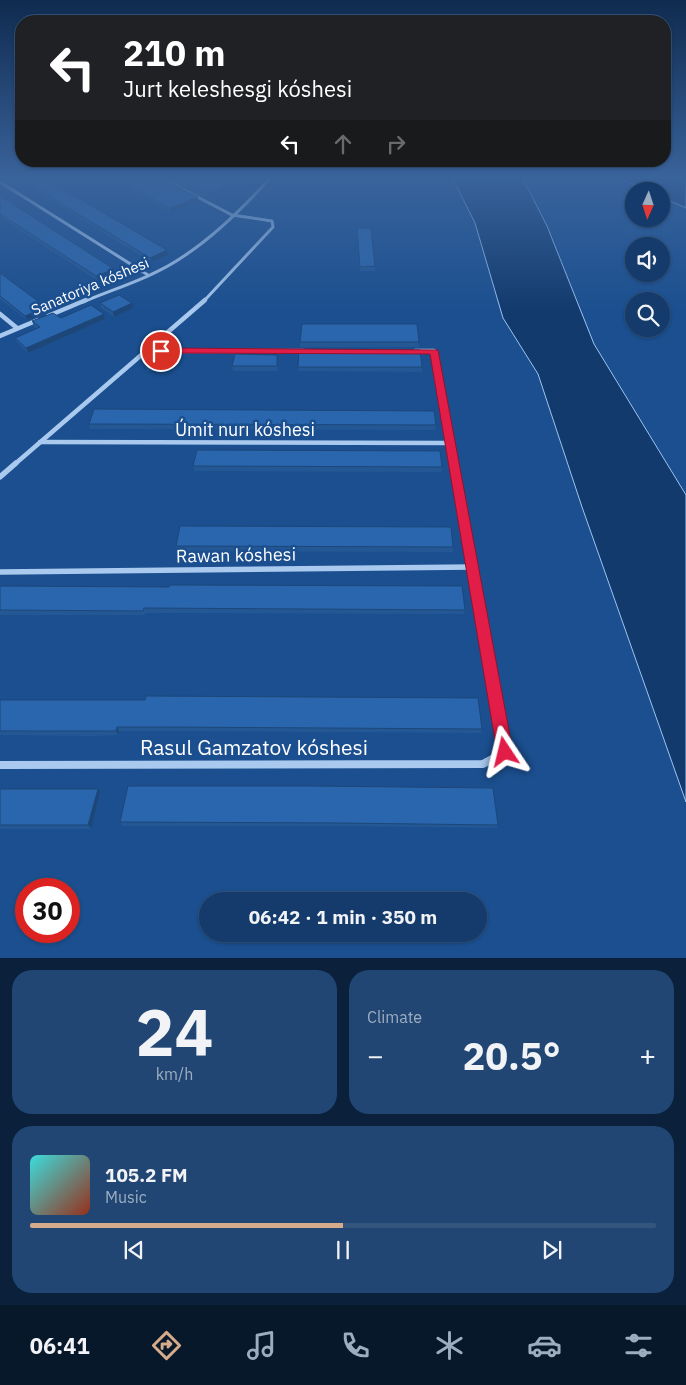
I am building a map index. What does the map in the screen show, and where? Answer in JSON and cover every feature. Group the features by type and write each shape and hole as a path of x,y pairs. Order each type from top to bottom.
{"street":[{"path":"63,222 148,275"},
{"name":"Sanatoriya kóshesi","path":"0,336 148,275 183,257 212,236 226,222"},
{"path":"0,477 212,294 273,227 272,222"},
{"path":"0,314 17,328"},
{"path":"144,351 309,351"},
{"path":"405,351 434,352 473,567"},
{"name":"Úmit nurı kóshesi","path":"40,442 450,443"},
{"name":"Rawan kóshesi","path":"0,572 473,567"},
{"name":"Rasul Gamzatov kóshesi","path":"0,765 483,764 505,752 473,567"}],"water":[{"path":"545,222 594,344 686,495 686,802 582,507 538,374 503,318 475,223"}],"building":[{"path":"12,222 40,222 114,269 96,276"},
{"path":"91,222 119,222 167,250 150,258"},
{"path":"357,228 371,228 375,266 360,267"},
{"path":"0,273 46,307 25,316 0,296"},
{"path":"119,295 132,303 113,312 100,303"},
{"path":"91,305 104,314 26,348 15,338 40,327 32,321 53,313 61,318"},
{"path":"302,324 417,324 419,342 300,342"},
{"path":"299,350 420,350 422,367 298,367"},
{"path":"235,354 277,355 277,366 232,366"},
{"path":"150,355 166,355 162,367 146,366"},
{"path":"94,409 434,411 436,425 89,424"},
{"path":"197,450 440,451 442,467 193,466"},
{"path":"180,526 451,527 453,547 176,546"},
{"path":"170,585 462,586 465,610 144,608 143,611 0,610 0,586 169,587"},
{"path":"146,696 478,698 482,729 117,727 116,731 0,731 0,700 145,700"},
{"path":"128,786 493,788 498,825 120,822"},
{"path":"0,789 98,789 88,825 0,825"}],"route":[{"path":"161,351 434,352 505,752"}]}
